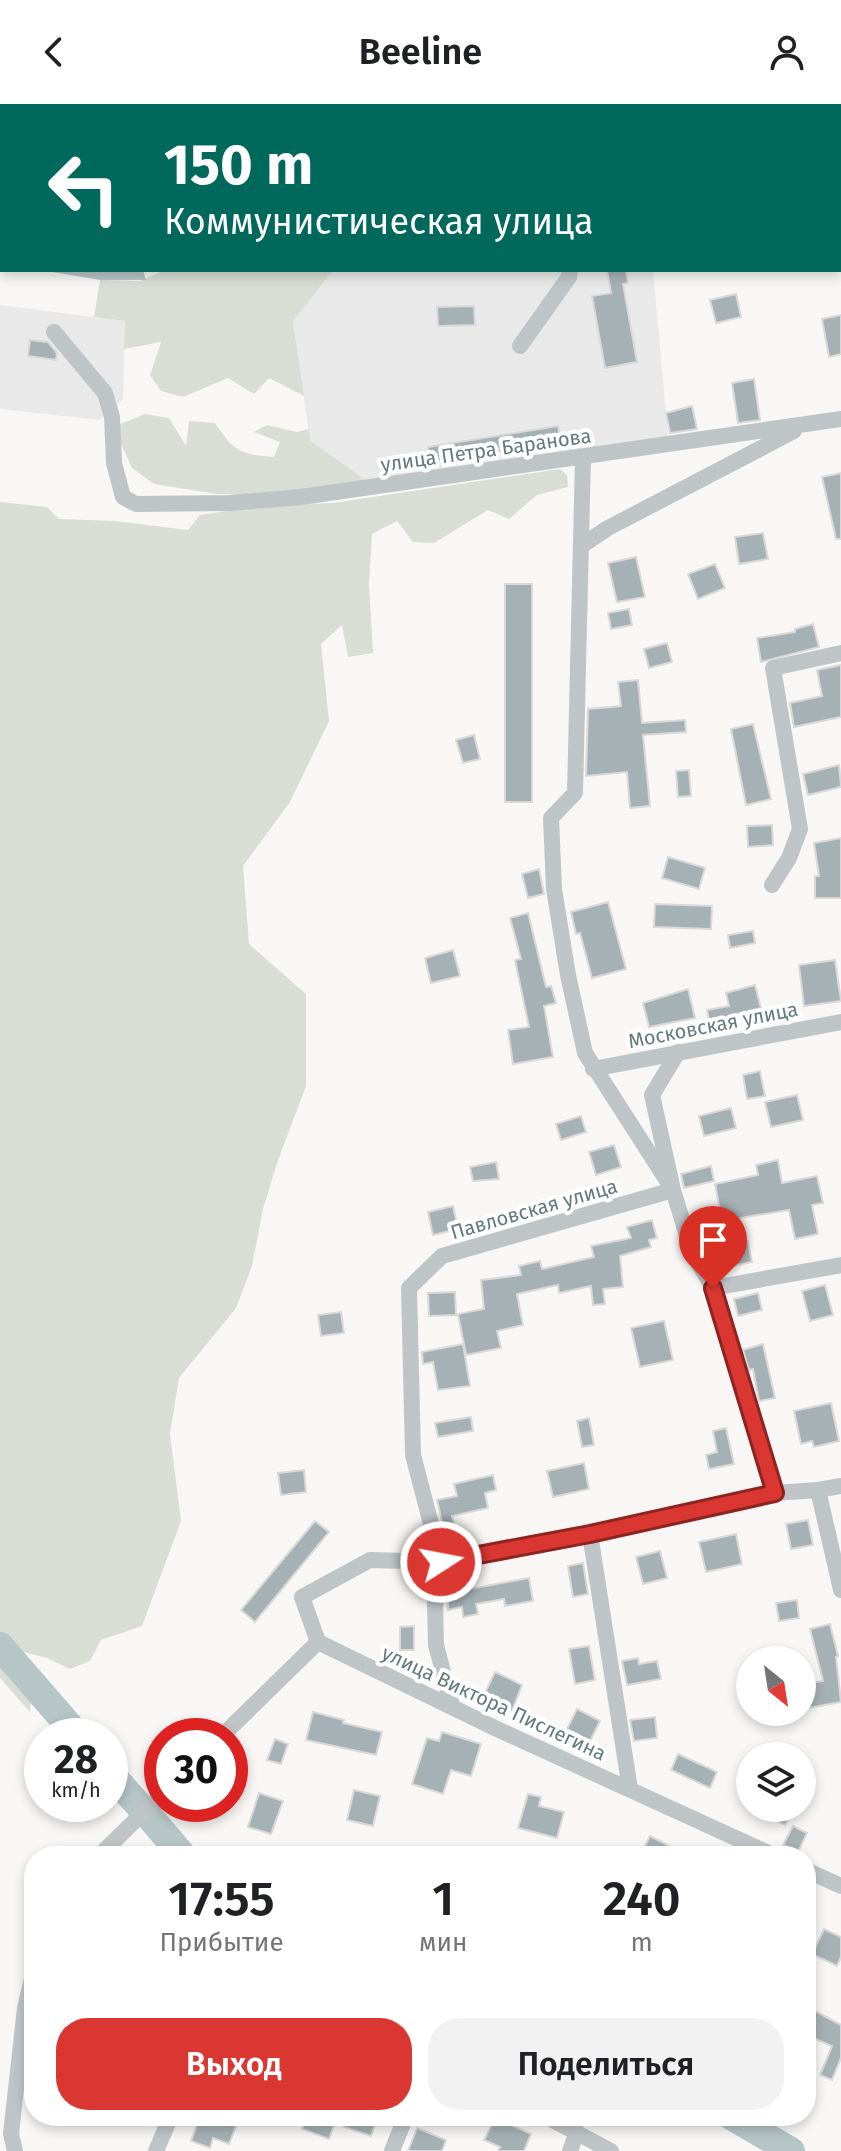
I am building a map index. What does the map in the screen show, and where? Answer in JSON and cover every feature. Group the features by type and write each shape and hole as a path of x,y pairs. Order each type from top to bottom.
{"street":[{"path":"520,346 570,272"},
{"name":"улица Петра Баранова","path":"54,332 105,393 112,417 114,463 123,497 136,504 230,503 301,497 841,419"},
{"path":"581,546 608,528 806,425"},
{"path":"583,457 575,793 551,818 554,889 585,1053 673,1190"},
{"path":"772,885 789,858 800,829 773,668 841,653"},
{"name":"Московская улица","path":"593,1069 841,1022"},
{"path":"678,1052 652,1095 673,1190 692,1252 713,1288 775,1493"},
{"name":"Павловская улица","path":"452,1706 436,1645 435,1604 441,1562 413,1455 409,1288 442,1256 673,1190"},
{"path":"713,1288 841,1265"},
{"path":"240,1718 318,1642 302,1597 370,1560 441,1562 590,1534 775,1493 841,1486"},
{"path":"818,1490 841,1590"},
{"path":"590,1534 630,1789"},
{"name":"улица Виктора Пислегина","path":"318,1642 753,1846"},
{"path":"109,1846 144,1812"},
{"path":"816,1875 841,1886"},
{"path":"15,2151 11,2134 24,2016"},
{"path":"156,2151 167,2126"},
{"path":"392,2151 402,2126"},
{"path":"565,2126 611,2151"},
{"path":"570,2151 577,2132"}],"shaded area":[{"path":"53,272 144,272 146,280 100,280"},
{"path":"160,272 331,272 293,322 304,396 269,378 254,394 228,378 183,397 161,391 150,375 161,342 124,349 125,321 94,317 100,280 140,281"},
{"path":"331,272 653,272 668,436 368,482 310,440 293,322"},
{"path":"0,305 125,321 123,399 99,420 0,409"},
{"path":"145,414 169,418 186,446 189,421 215,423 239,450 274,457 280,442 254,432 267,425 297,432 309,429 310,440 368,482 266,495 217,494 154,484 132,468 113,427"},
{"path":"560,469 567,475 568,487 537,495 509,519 488,510 434,543 413,542 397,521 372,534 369,584 373,653 348,657 342,625 321,644 329,721 290,802 243,866 249,944 306,994 306,1086 277,1163 263,1209 252,1266 236,1308 179,1378 170,1434 181,1521 142,1626 101,1640 90,1661 70,1669 47,1658 9,1648 33,1672 30,1712 0,1678 0,502 47,507 59,519 115,521 188,530 200,515 261,506 333,503"}],"building":[{"path":"607,272 626,272 628,283 623,284 637,362 605,368 592,296 611,293"},
{"path":"736,294 741,317 716,323 710,300"},
{"path":"474,306 475,325 438,326 437,307"},
{"path":"841,315 841,354 829,357 822,319"},
{"path":"30,340 48,342 57,353 56,360 28,356"},
{"path":"754,379 760,420 738,423 732,383"},
{"path":"692,406 697,429 670,433 666,413"},
{"path":"558,426 562,445 432,467 428,447"},
{"path":"841,473 841,539 836,539 822,477"},
{"path":"763,533 768,559 739,564 735,537"},
{"path":"636,557 645,597 617,602 608,563"},
{"path":"715,564 725,588 698,599 688,574"},
{"path":"505,584 532,584 532,802 505,802"},
{"path":"629,609 632,625 611,629 608,613"},
{"path":"813,624 819,647 761,662 757,638 795,632 795,629"},
{"path":"667,643 672,662 649,668 644,649"},
{"path":"841,665 841,717 794,727 790,703 822,696 817,670"},
{"path":"638,680 642,723 685,720 686,732 643,735 650,806 630,808 627,772 586,776 588,709 621,706 618,682"},
{"path":"753,724 771,799 746,805 731,729"},
{"path":"474,735 480,759 463,763 456,740"},
{"path":"839,765 841,787 808,795 803,774"},
{"path":"689,770 691,796 678,797 676,771"},
{"path":"772,825 773,845 748,847 747,826"},
{"path":"841,838 841,898 815,898 815,876 819,876 814,843"},
{"path":"668,857 705,868 699,889 662,878"},
{"path":"539,869 544,894 528,898 522,874"},
{"path":"608,902 626,969 592,978 571,912"},
{"path":"655,904 712,906 711,929 654,927"},
{"path":"528,913 546,987 551,986 556,1003 544,1006 553,1057 513,1064 508,1030 529,1027 515,960 521,959 510,918"},
{"path":"753,931 755,943 730,948 728,935"},
{"path":"453,950 460,976 431,983 425,958"},
{"path":"835,960 841,1001 804,1006 799,965"},
{"path":"755,985 761,1008 732,1015 734,1024 711,1029 707,1010 729,1006 726,993"},
{"path":"688,989 695,1018 649,1027 643,1003"},
{"path":"760,1071 765,1096 747,1099 743,1075"},
{"path":"797,1095 803,1120 771,1127 765,1102"},
{"path":"731,1108 736,1128 704,1136 699,1116"},
{"path":"581,1116 586,1132 561,1140 556,1124"},
{"path":"614,1145 621,1167 596,1175 589,1152"},
{"path":"778,1160 782,1183 817,1176 823,1203 812,1205 818,1234 795,1239 789,1210 722,1221 715,1184 758,1175 756,1165"},
{"path":"496,1162 499,1179 473,1181 470,1167"},
{"path":"711,1166 714,1181 684,1188 681,1174"},
{"path":"453,1206 458,1229 433,1235 428,1212"},
{"path":"652,1220 657,1238 649,1240 651,1247 620,1256 623,1287 603,1289 605,1304 593,1305 591,1286 559,1293 558,1285 517,1294 523,1325 497,1331 501,1348 466,1355 458,1314 484,1309 481,1280 521,1275 519,1266 540,1261 542,1269 594,1257 591,1246 631,1238 627,1227"},
{"path":"748,1241 752,1262 723,1268 719,1247"},
{"path":"825,1285 833,1315 810,1321 802,1291"},
{"path":"455,1292 456,1315 429,1316 428,1293"},
{"path":"758,1293 762,1310 738,1316 734,1299"},
{"path":"341,1312 344,1333 321,1336 318,1315"},
{"path":"664,1321 673,1360 640,1367 631,1328"},
{"path":"463,1344 470,1386 438,1390 433,1362 423,1364 422,1352"},
{"path":"763,1344 775,1398 759,1401 753,1369 749,1370 743,1350"},
{"path":"831,1403 839,1441 814,1447 812,1441 801,1444 794,1411"},
{"path":"471,1417 473,1431 438,1437 435,1423"},
{"path":"589,1418 594,1445 582,1447 577,1421"},
{"path":"726,1428 734,1464 709,1469 706,1455 717,1452 713,1431"},
{"path":"584,1463 589,1489 553,1497 547,1471"},
{"path":"304,1470 306,1492 281,1495 278,1473"},
{"path":"493,1475 496,1490 485,1493 488,1508 452,1516 454,1524 443,1526 437,1500 457,1496 454,1484"},
{"path":"808,1520 813,1545 791,1549 786,1524"},
{"path":"315,1521 329,1532 255,1622 241,1610"},
{"path":"736,1534 742,1564 706,1572 699,1542"},
{"path":"660,1551 667,1578 643,1584 636,1557"},
{"path":"583,1563 588,1594 573,1597 568,1566"},
{"path":"529,1578 533,1601 505,1606 504,1599 476,1604 478,1614 463,1617 462,1607 448,1610 448,1593"},
{"path":"797,1600 799,1618 779,1621 776,1603"},
{"path":"830,1624 838,1656 841,1702 816,1707 816,1682 823,1681 810,1629"},
{"path":"414,1626 414,1650 400,1650 400,1627"},
{"path":"589,1646 595,1680 575,1684 569,1649"},
{"path":"638,1658 639,1664 657,1661 661,1679 627,1685 622,1661"},
{"path":"495,1672 522,1685 512,1711 483,1697"},
{"path":"577,1709 600,1721 590,1741 567,1729"},
{"path":"313,1712 382,1732 376,1755 306,1740"},
{"path":"655,1717 657,1738 634,1741 630,1720"},
{"path":"442,1732 481,1744 471,1776 451,1770 443,1794 412,1784 427,1738 439,1741"},
{"path":"275,1739 288,1744 281,1764 267,1760"},
{"path":"678,1754 717,1772 710,1788 671,1770"},
{"path":"354,1790 380,1796 373,1826 347,1820"},
{"path":"259,1793 283,1801 271,1834 248,1827"},
{"path":"528,1794 541,1797 539,1806 564,1812 557,1838 518,1828"},
{"path":"793,1826 807,1833 801,1846 783,1845"},
{"path":"650,1836 670,1846 645,1846"},
{"path":"824,1929 841,1937 841,1957 837,1966 816,1956 816,1946"},
{"path":"816,2011 841,2025 841,2058 832,2080 820,2075 832,2046 816,2039"},
{"path":"196,2126 236,2126 229,2144 213,2138 210,2148 191,2141"},
{"path":"303,2126 334,2126 329,2139 302,2129"},
{"path":"344,2126 375,2126 371,2136"},
{"path":"491,2126 513,2126 531,2134 524,2151 498,2151 500,2147 484,2140"},
{"path":"417,2128 446,2140 442,2151 408,2151"}],"waterway":[{"path":"0,1646 62,1718"},
{"path":"128,1793 142,1809"},
{"path":"154,1822 174,1846"},
{"path":"748,2126 791,2151"}],"route":[{"path":"441,1562 590,1534 775,1493 713,1288"}]}
